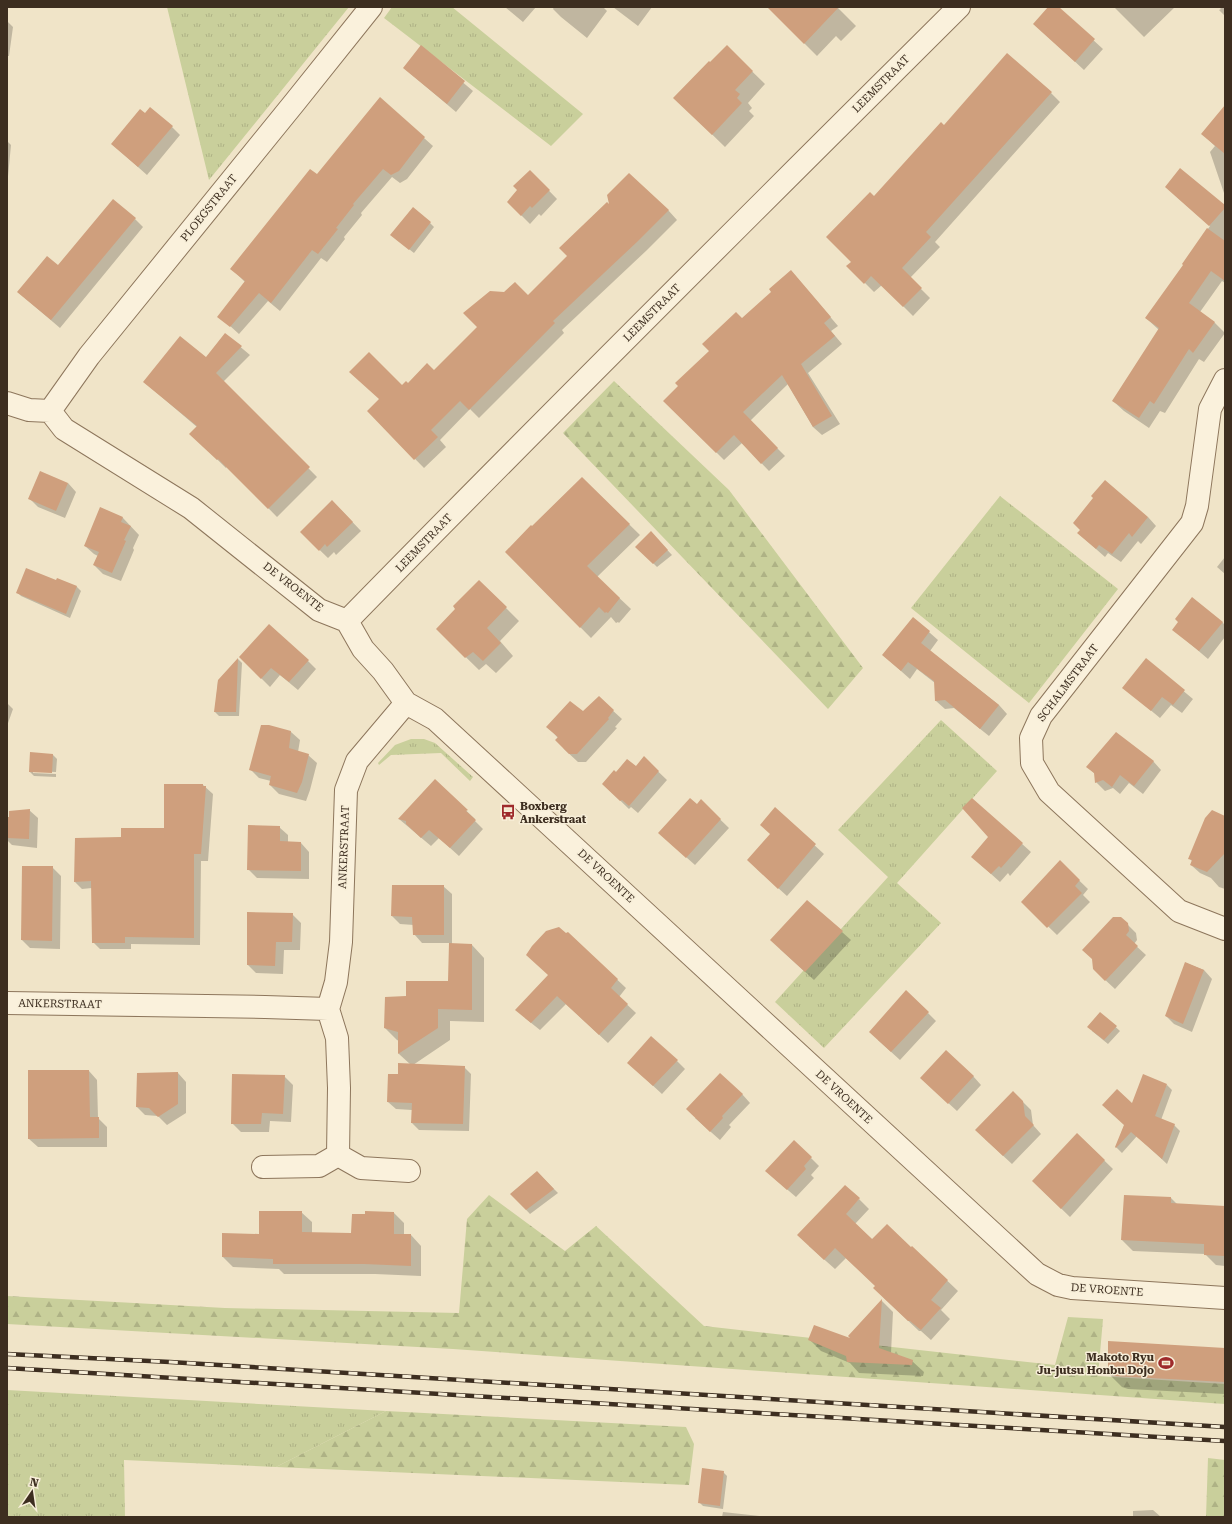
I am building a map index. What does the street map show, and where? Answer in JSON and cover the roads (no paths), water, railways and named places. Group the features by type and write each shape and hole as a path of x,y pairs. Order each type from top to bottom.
{"street":[{"name":"PLOEGSTRAAT","path":"50,411 92,353 371,7"},
{"name":"LEEMSTRAAT","path":"347,622 612,353 959,7"},
{"name":"SCHALMSTRAAT","path":"1225,380 1210,409 1197,506 1192,523 1041,716 1031,738 1032,763 1049,792 1179,911 1225,930"},
{"path":"7,403 29,410 50,411"},
{"name":"DE VROENTE","path":"50,411 64,429 191,508 319,610 347,622 363,649 383,670 406,703 435,719 1037,1274 1058,1285 1072,1288 1225,1298"},
{"name":"ANKERSTRAAT","path":"7,1004 328,1009 336,982 341,942 346,790 357,761 406,703"},
{"path":"328,1009 337,1038 339,1082 338,1155"},
{"path":"263,1167 319,1166 338,1155"},
{"path":"338,1155 361,1168 409,1171"}],"railway":[{"path":"7,1354 170,1362 1225,1427"},
{"path":"7,1368 1225,1441"}],"place":[{"name":"Boxberg Ankerstraat","path":"508,812"},
{"name":"Makoto Ryu Ju-jutsu Honbu Dojo","path":"1166,1363"}]}
